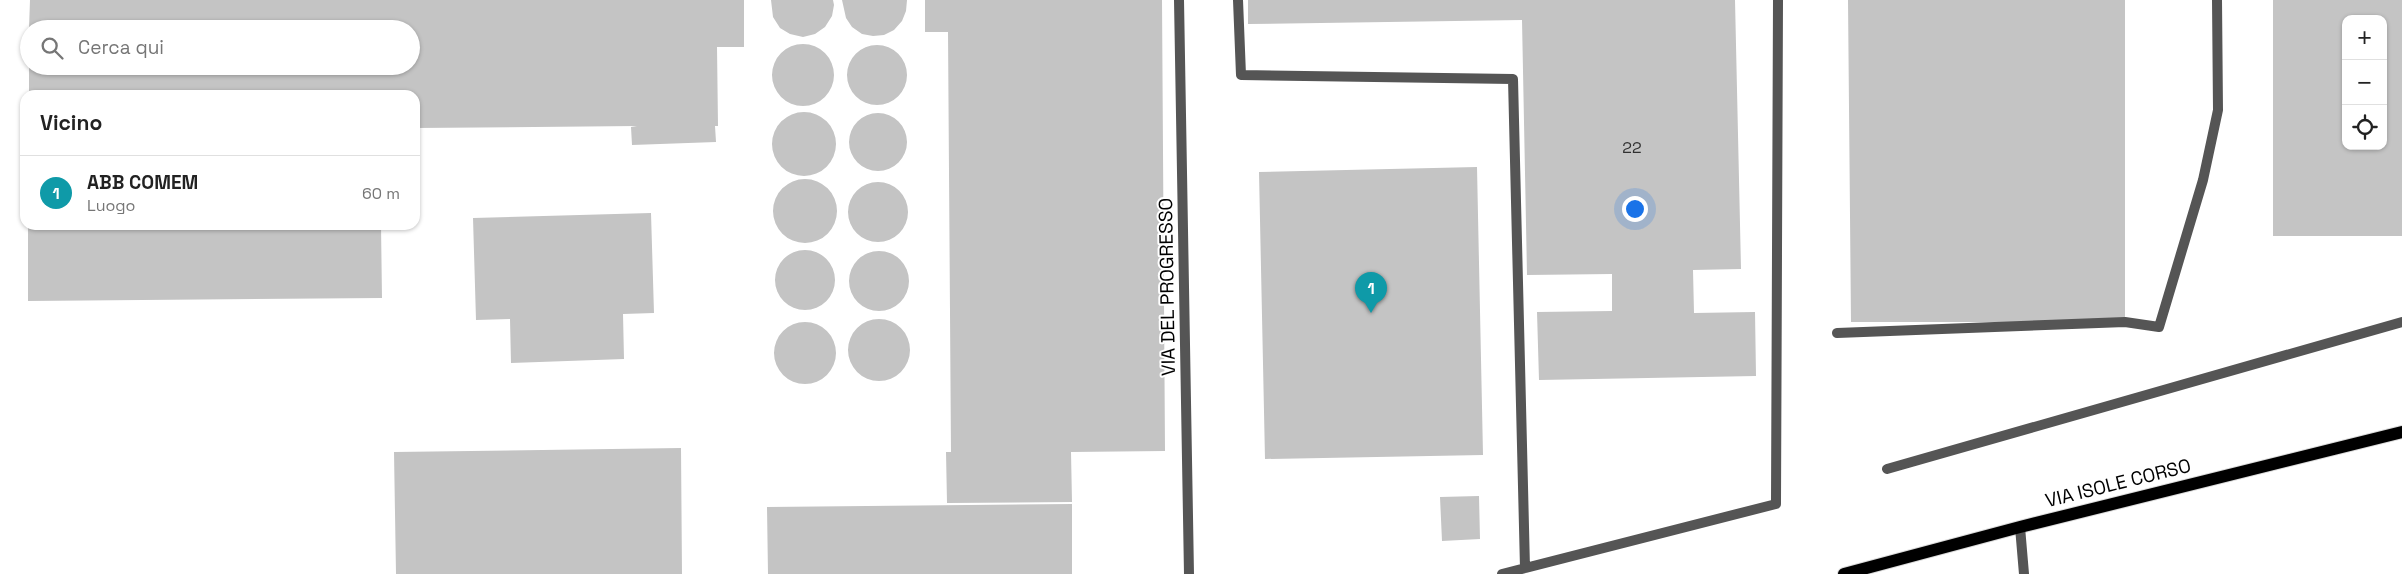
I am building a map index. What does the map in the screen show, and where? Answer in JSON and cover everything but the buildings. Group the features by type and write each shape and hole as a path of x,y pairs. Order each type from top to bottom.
{"main road":[{"name":"VIA ISOLE CORSO","path":"1844,574 2020,527 2402,432"}],"street":[{"name":"VIA DEL PROGRESSO","path":"1179,0 1189,574"},
{"path":"1238,0 1241,75 1513,79 1525,568"},
{"path":"1502,574 1776,504 1778,0"},
{"path":"1837,334 2125,322 2160,326 2203,180 2218,110 2217,0"},
{"path":"1887,468 2402,322"},
{"path":"2020,527 2024,574"}],"place":[{"name":"ABB COMEM","path":"1371,313"}]}
